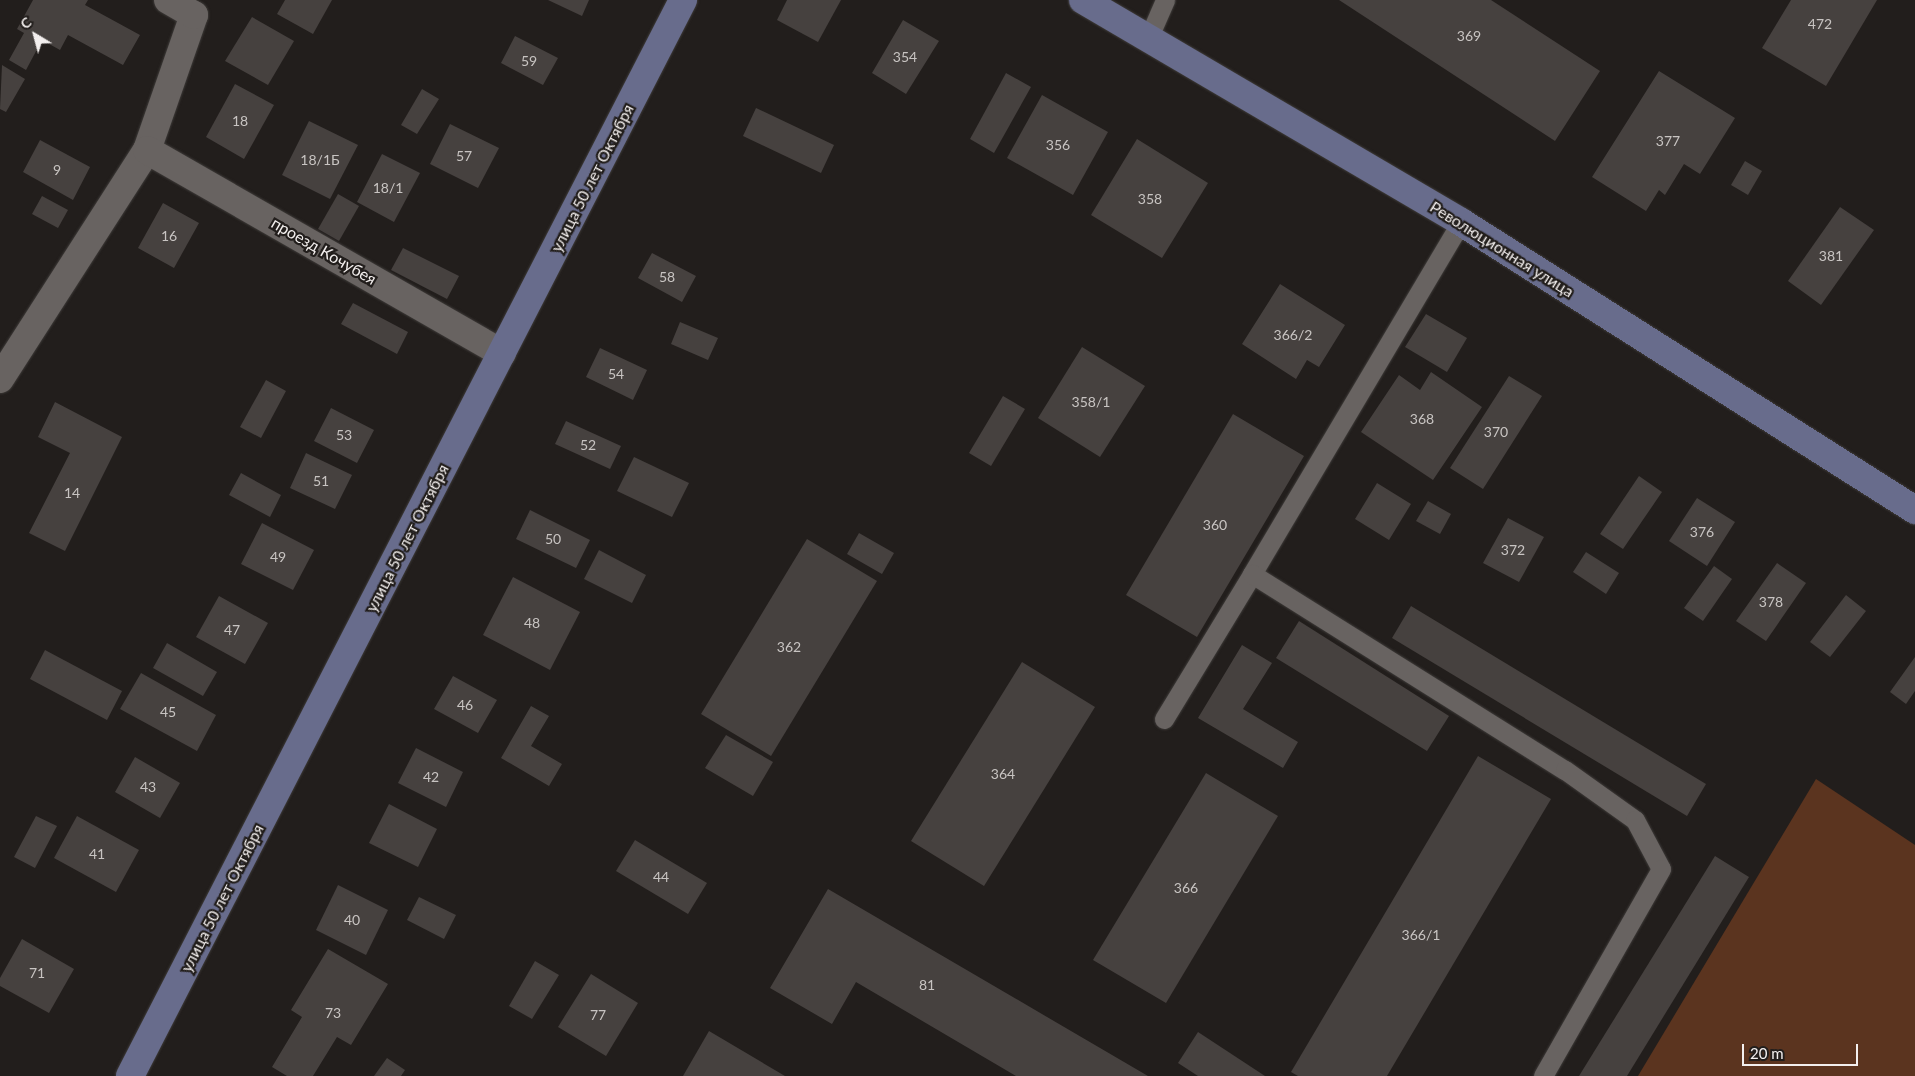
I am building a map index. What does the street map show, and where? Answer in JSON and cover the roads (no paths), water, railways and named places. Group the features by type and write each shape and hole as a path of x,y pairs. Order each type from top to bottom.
{"street":[{"path":"0,379 147,150 194,15 168,0"},
{"name":"улица 50 лет Октября","path":"130,1076 683,0"},
{"name":"Революционная улица","path":"1083,0 1461,222 1915,510"},
{"name":"проезд Кочубея","path":"147,150 502,353"}],"lane":[{"path":"1148,39 1165,0"},
{"path":"1164,719 1461,222"},
{"path":"1252,574 1564,770 1634,820 1661,869 1543,1076"}]}
